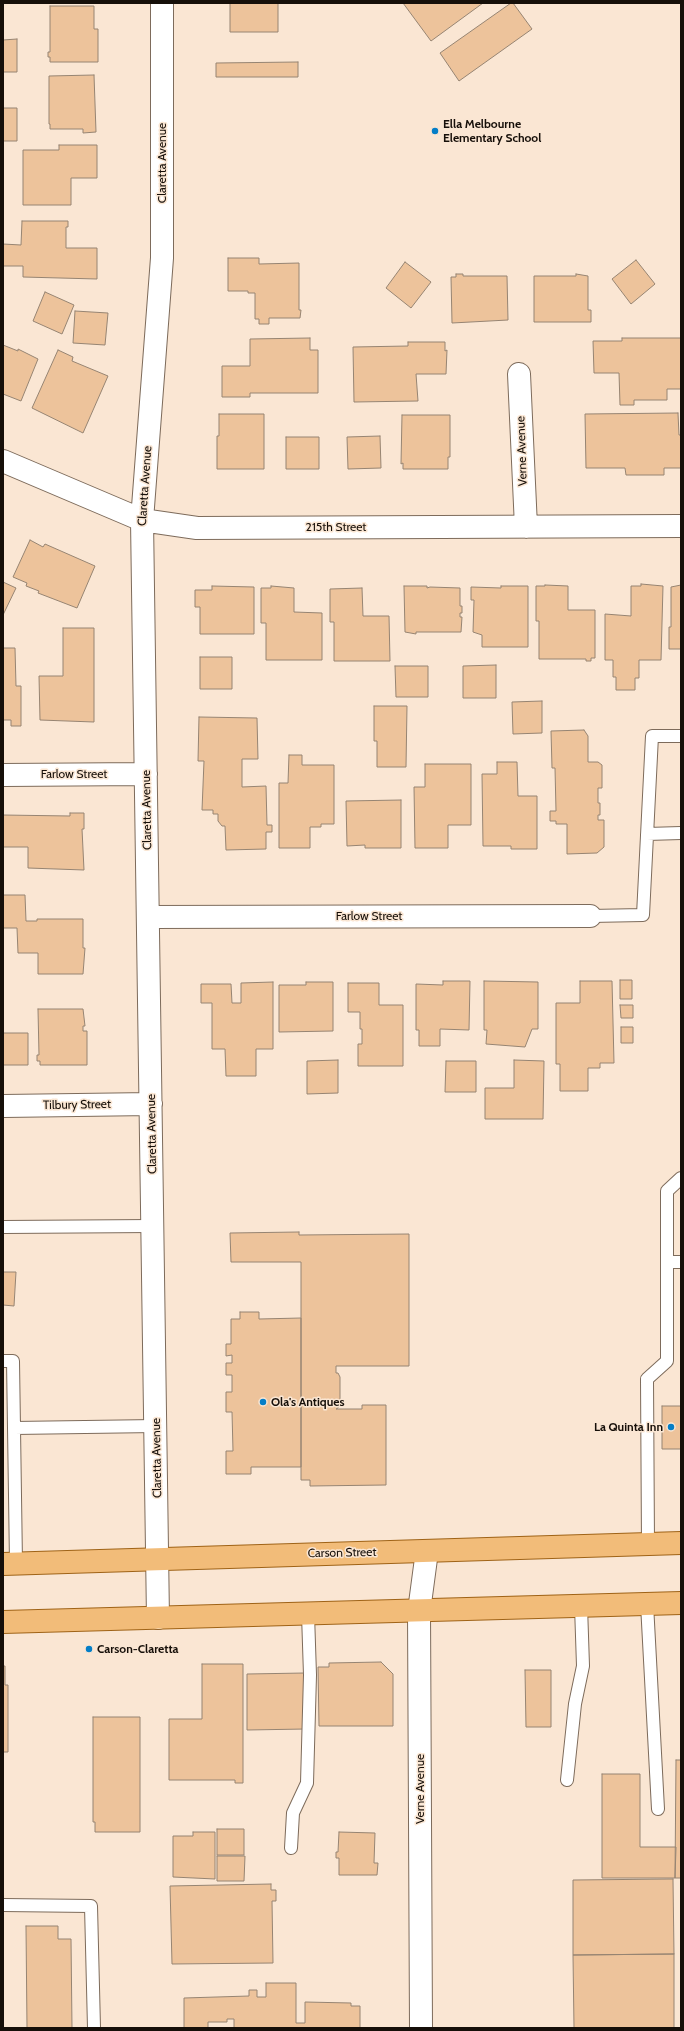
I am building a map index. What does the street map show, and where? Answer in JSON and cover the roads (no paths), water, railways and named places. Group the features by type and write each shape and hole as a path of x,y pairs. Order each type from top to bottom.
{"main road":[{"name":"Carson Street","path":"10,1563 681,1543"},
{"path":"3,1622 419,1612 681,1603"}],"street":[{"name":"Claretta Avenue","path":"158,1618 154,1226 142,520 162,258 162,3"},
{"name":"Verne Avenue","path":"519,374 526,527"},
{"name":"215th Street","path":"3,461 142,520 197,528 681,526"},
{"name":"Farlow Street","path":"3,775 146,774"},
{"name":"Farlow Street","path":"148,917 590,916"},
{"name":"Tilbury Street","path":"3,1106 151,1104"},
{"name":"Verne Avenue","path":"422,2028 419,1612 427,1551"}],"lane":[{"path":"590,916 643,915 652,736 681,736"},
{"path":"647,834 681,833"},
{"path":"648,1544 647,1378 667,1361 667,1191 681,1178"},
{"path":"3,1227 154,1226"},
{"path":"668,1262 681,1262"},
{"path":"3,1361 13,1361 14,1428 9,1488 10,1563"},
{"path":"14,1428 156,1426"},
{"path":"647,1604 658,1809"},
{"path":"567,1780 575,1704 583,1666 580,1606"},
{"path":"291,1848 293,1813 307,1783 310,1675 308,1614"},
{"path":"3,1905 91,1906 94,2028"}],"place":[{"name":"Ella Melbourne Elementary School","path":"435,131"},
{"name":"Ola's Antiques","path":"263,1402"},
{"name":"La Quinta Inn","path":"671,1427"},
{"name":"Carson-Claretta","path":"89,1649"}]}
